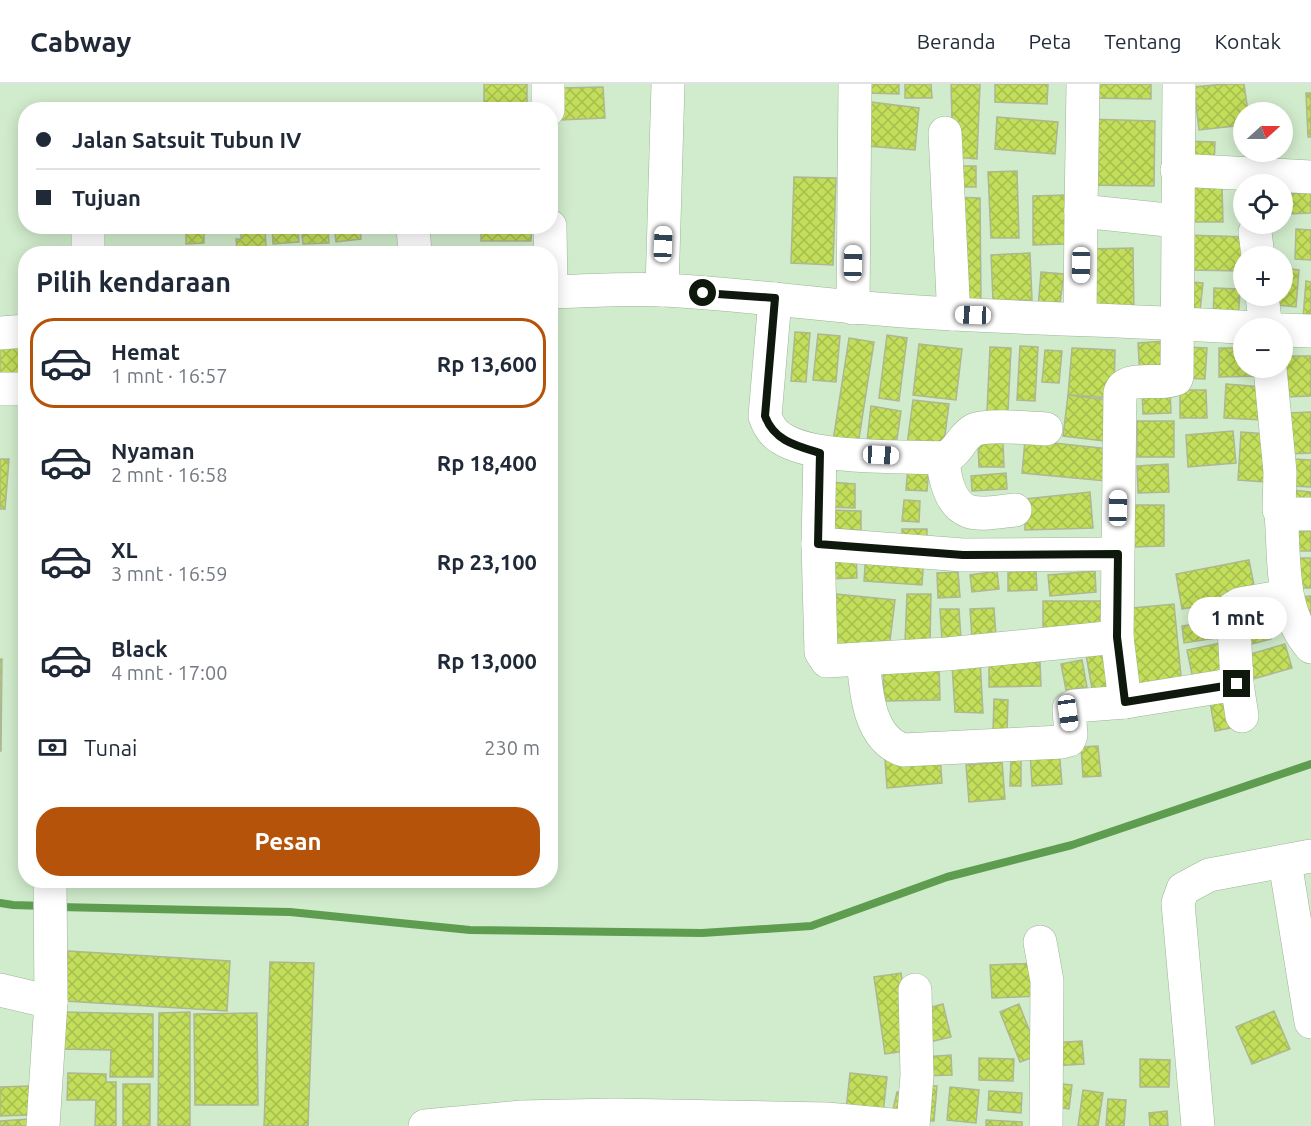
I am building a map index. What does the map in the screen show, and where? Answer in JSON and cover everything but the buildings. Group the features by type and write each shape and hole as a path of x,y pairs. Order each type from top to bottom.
{"street":[{"path":"548,84 548,102"},
{"path":"662,290 668,84"},
{"path":"852,308 855,84"},
{"path":"1080,319 1083,84"},
{"path":"1125,702 1117,637 1120,393 1121,388 1127,383 1168,382 1176,379 1178,371 1176,323 1179,84"},
{"path":"945,133 953,298 951,314"},
{"path":"1178,170 1311,177"},
{"path":"1081,211 1177,221"},
{"path":"558,291 662,290 775,298 852,308 1233,327"},
{"path":"775,298 765,416 773,432 782,439 820,453 942,458 950,456 967,435 981,428 1046,429"},
{"path":"1293,330 1311,331"},
{"path":"0,333 18,332"},
{"path":"1271,378 1280,472 1279,503 1296,513 1287,597 1296,623 1311,647"},
{"path":"0,389 18,389"},
{"path":"820,453 818,544 821,652 827,661 947,654 1117,637"},
{"path":"942,458 951,493 962,508 973,513 1015,510"},
{"path":"818,544 963,555 1118,554"},
{"path":"1242,716 1237,684 1233,608 1240,604 1287,597"},
{"path":"863,659 871,709 877,726 883,738 892,747 903,750 1062,742 1069,740 1071,735 1069,709 1074,706 1125,702 1237,684"},
{"path":"1198,1126 1178,903 1183,890 1209,875 1298,859 1311,1022"},
{"path":"43,1126 51,1002 50,888"},
{"path":"1040,942 1047,981 1046,1126"},
{"path":"0,990 51,1002"},
{"path":"913,1126 917,1075 915,990"},
{"path":"424,1126 521,1117 614,1114 826,1119 902,1126"}],"waterway":[{"path":"58,907 290,912 470,930 702,933 811,926 947,877 1072,845 1311,764"},
{"path":"0,903 45,906"}],"route":[{"path":"703,293 775,298 765,416 773,432 782,439 820,453 818,544 963,555 1118,554 1117,637 1125,702 1237,684"}]}
